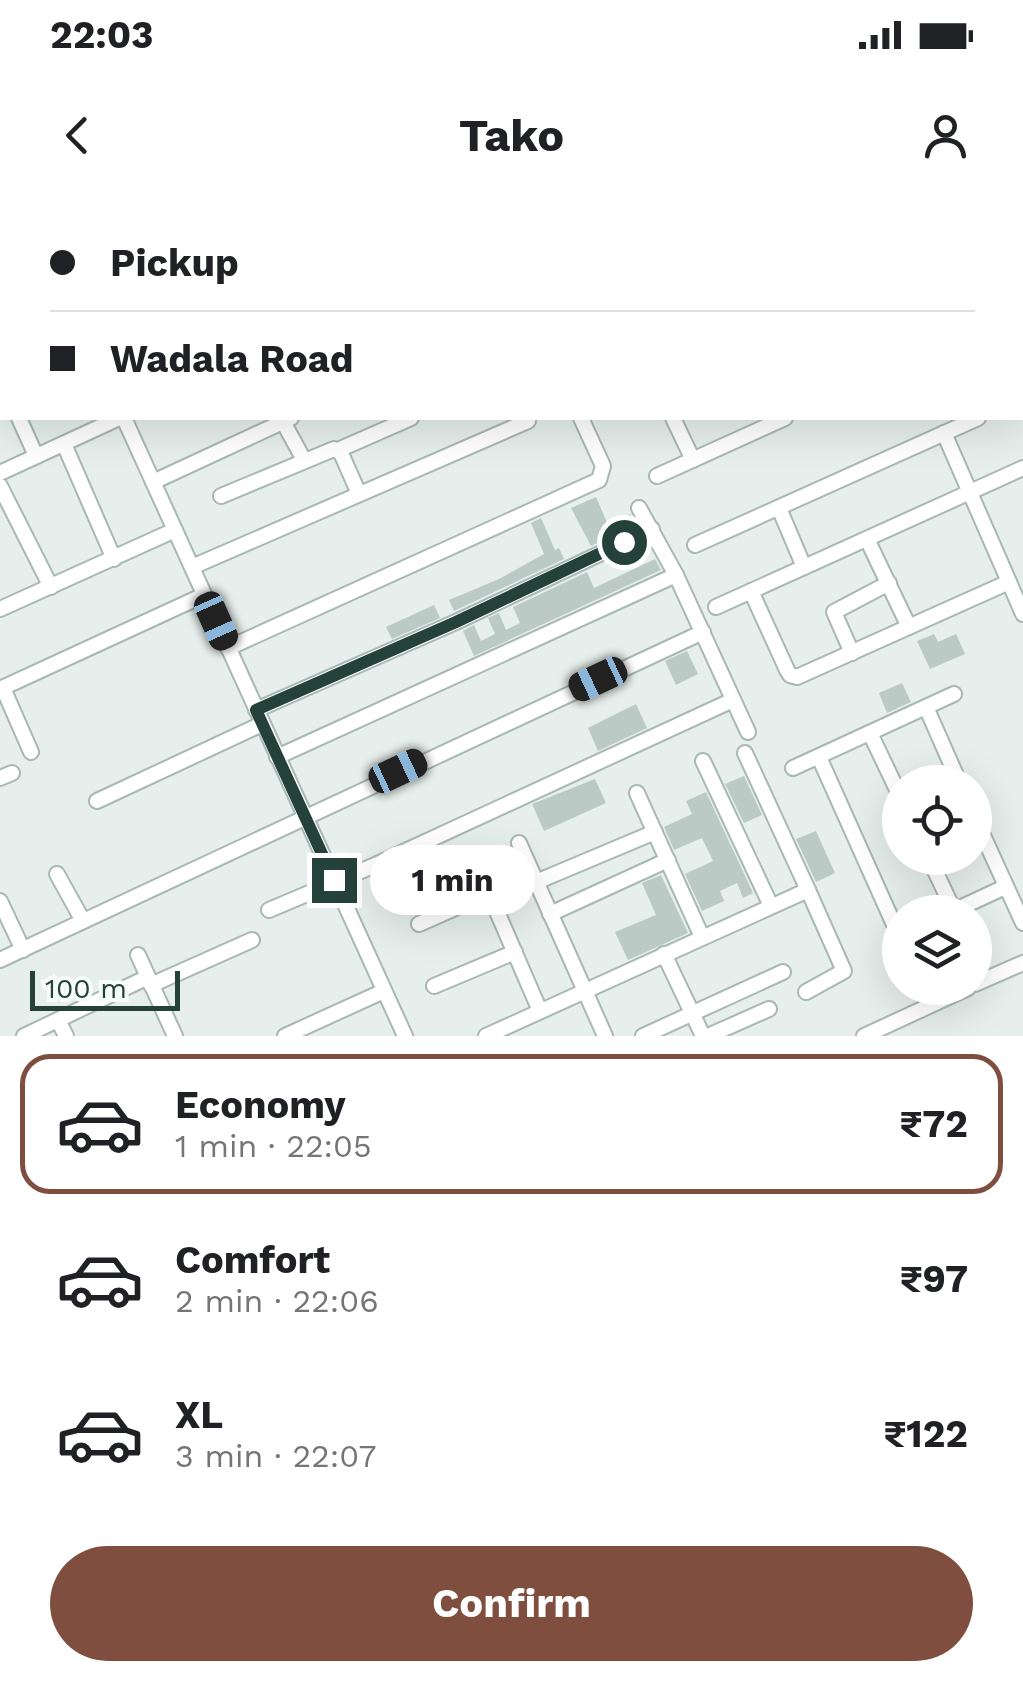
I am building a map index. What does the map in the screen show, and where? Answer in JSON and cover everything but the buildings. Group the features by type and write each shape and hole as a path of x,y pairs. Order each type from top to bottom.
{"street":[{"path":"20,420 36,456"},
{"path":"0,472 117,420"},
{"path":"122,420 154,482 402,1035"},
{"path":"154,482 283,420"},
{"path":"285,420 304,460"},
{"path":"222,496 406,420"},
{"path":"192,567 528,420"},
{"path":"228,648 599,480 603,466 581,420"},
{"path":"675,420 693,460"},
{"path":"656,476 781,420"},
{"path":"695,546 973,420"},
{"path":"944,433 1023,614"},
{"path":"64,444 114,559"},
{"path":"338,450 359,494"},
{"path":"716,606 1023,468"},
{"path":"0,486 51,587"},
{"path":"639,508 676,574 748,732"},
{"path":"779,508 804,567"},
{"path":"97,800 259,717 652,529"},
{"path":"0,609 175,530"},
{"path":"867,539 910,627"},
{"path":"277,757 676,574"},
{"path":"750,591 790,676 797,677 1009,582"},
{"path":"852,653 834,612 888,584"},
{"path":"31,752 1,689 204,595"},
{"path":"0,960 703,632"},
{"path":"792,768 954,694"},
{"path":"269,910 733,700"},
{"path":"926,707 952,765"},
{"path":"870,733 885,765"},
{"path":"744,753 844,971 806,992"},
{"path":"819,758 882,897"},
{"path":"703,761 771,906"},
{"path":"637,793 702,937"},
{"path":"536,882 655,832"},
{"path":"519,843 606,1036"},
{"path":"992,856 1023,923"},
{"path":"550,914 668,860"},
{"path":"57,874 83,921"},
{"path":"989,895 1006,887"},
{"path":"486,1036 505,1032 540,1011 808,890"},
{"path":"419,924 489,894 540,1011"},
{"path":"0,901 23,950"},
{"path":"24,1036 252,940"},
{"path":"434,986 515,952"},
{"path":"664,954 706,1036 769,1009"},
{"path":"138,955 175,1036"},
{"path":"992,977 1023,962"},
{"path":"643,1036 783,972"},
{"path":"286,1036 384,991"},
{"path":"868,1035 930,1005"},
{"path":"58,1020 66,1036"}],"route":[{"path":"334,880 256,710 456,622 624,542"}]}
